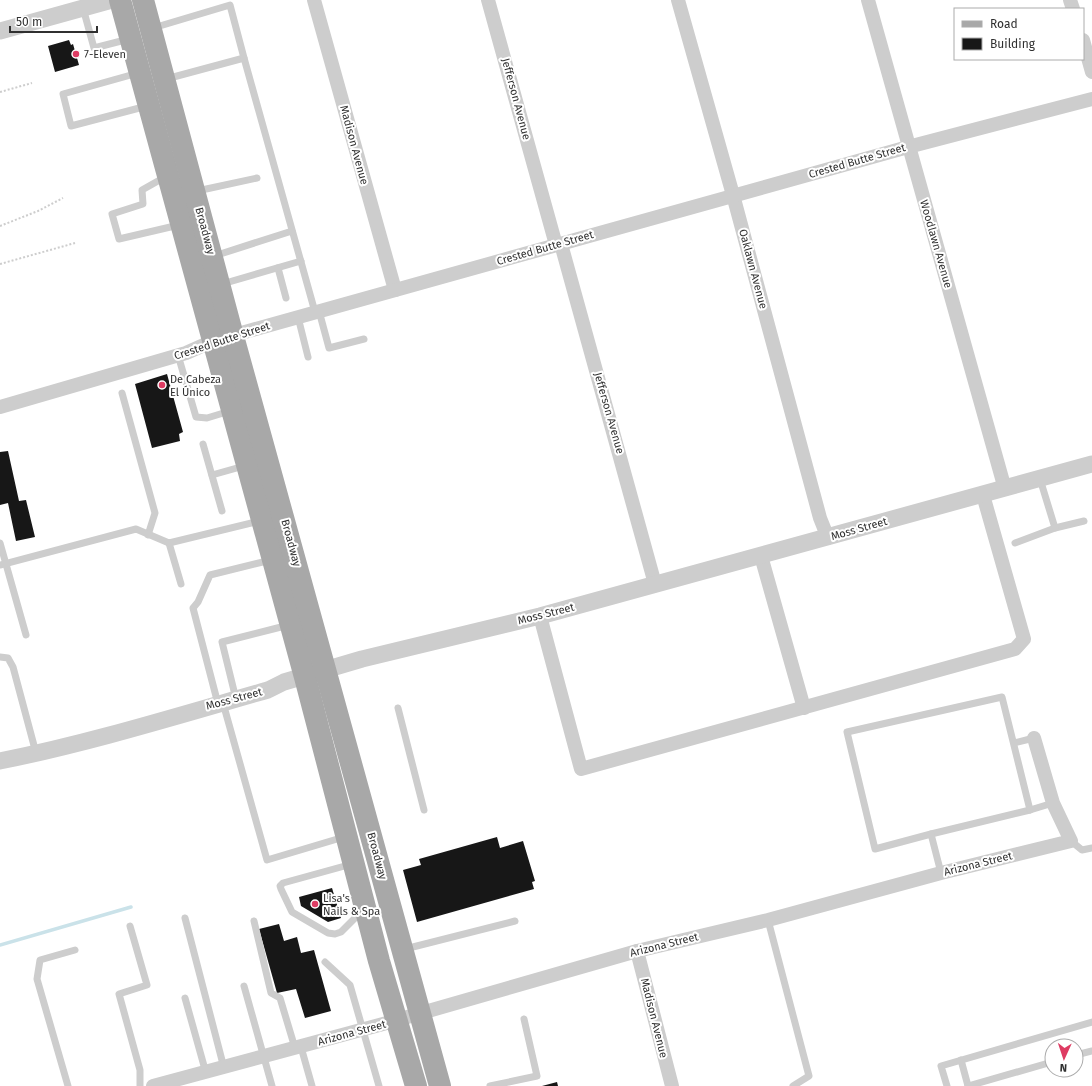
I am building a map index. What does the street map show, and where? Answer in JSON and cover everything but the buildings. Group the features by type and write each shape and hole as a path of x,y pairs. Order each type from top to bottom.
{"main road":[{"name":"Broadway","path":"120,0 181,224 223,338 326,670 440,1086"},
{"name":"Broadway","path":"143,0 220,285 223,338 232,410 305,677 379,961 416,1086"}],"street":[{"path":"0,31 112,0"},
{"name":"Madison Avenue","path":"314,0 395,290"},
{"name":"Jefferson Avenue","path":"488,0 655,584"},
{"name":"Oaklawn Avenue","path":"678,0 734,195 820,518 828,538"},
{"name":"Woodlawn Avenue","path":"868,0 1004,489"},
{"path":"1087,45 1092,72"},
{"name":"Crested Butte Street","path":"0,407 178,355 223,338 908,146 1092,99"},
{"name":"Moss Street","path":"0,760 36,754 268,690 284,682 326,670 434,641 540,616 1092,466"},
{"path":"540,616 581,769 804,708 1015,649 1024,639 982,495"},
{"path":"761,556 804,708"},
{"path":"1034,738 1053,803 1071,841"},
{"name":"Arizona Street","path":"153,1086 364,1030 637,950 768,920 941,873 1071,841"},
{"name":"Madison Avenue","path":"637,950 672,1086"}],"lane":[{"path":"151,28 229,3 292,231 329,348 364,339"},
{"path":"83,8 94,48 130,39"},
{"path":"164,79 244,58"},
{"path":"140,72 62,94 71,126 149,106"},
{"path":"168,176 142,190 143,204 112,214 119,239 181,224"},
{"path":"195,192 257,178"},
{"path":"212,256 292,231"},
{"path":"220,285 301,261"},
{"path":"278,268 286,298"},
{"path":"298,317 308,358"},
{"path":"178,355 196,417 207,418 232,410"},
{"path":"122,393 155,513 148,535"},
{"path":"203,444 222,511"},
{"path":"212,475 247,465"},
{"path":"1040,479 1055,528"},
{"path":"3,564 136,529 169,543 262,521"},
{"path":"1015,543 1055,528 1084,521"},
{"path":"169,543 181,584"},
{"path":"0,544 3,564 26,635"},
{"path":"273,560 210,575 198,602 192,608 226,702 267,860 347,836"},
{"path":"226,702 222,642 290,625"},
{"path":"0,657 8,658 13,667 36,754"},
{"path":"1030,810 1002,697 847,732 875,849 1030,810 1053,803"},
{"path":"398,708 424,810"},
{"path":"1014,743 1034,738"},
{"path":"931,834 941,873"},
{"path":"1071,841 1082,850 1092,848"},
{"path":"354,863 283,883 280,886 292,912 328,933 335,934 341,932 365,908"},
{"path":"185,918 224,1068"},
{"path":"768,920 809,1076 793,1086"},
{"path":"254,921 271,993 280,998 312,1086"},
{"path":"402,949 515,921"},
{"path":"130,926 147,985 119,994 140,1070 140,1086"},
{"path":"68,1086 37,979 40,960 75,950"},
{"path":"325,962 350,985 379,1086"},
{"path":"244,986 272,1086"},
{"path":"185,998 206,1073"},
{"path":"490,1086 523,1083 537,1076 524,1019"},
{"path":"947,1086 941,1066 1092,1022"},
{"path":"961,1060 968,1086 1044,1064"}],"path":[{"path":"0,92 32,83"},
{"path":"0,226 38,211 63,198"},
{"path":"0,264 75,243"}],"waterway":[{"path":"0,945 131,907"}],"place":[{"name":"7-Eleven","path":"76,54"},
{"name":"De Cabeza El Único","path":"162,385"},
{"name":"Lisa's Nails & Spa","path":"315,904"}]}
